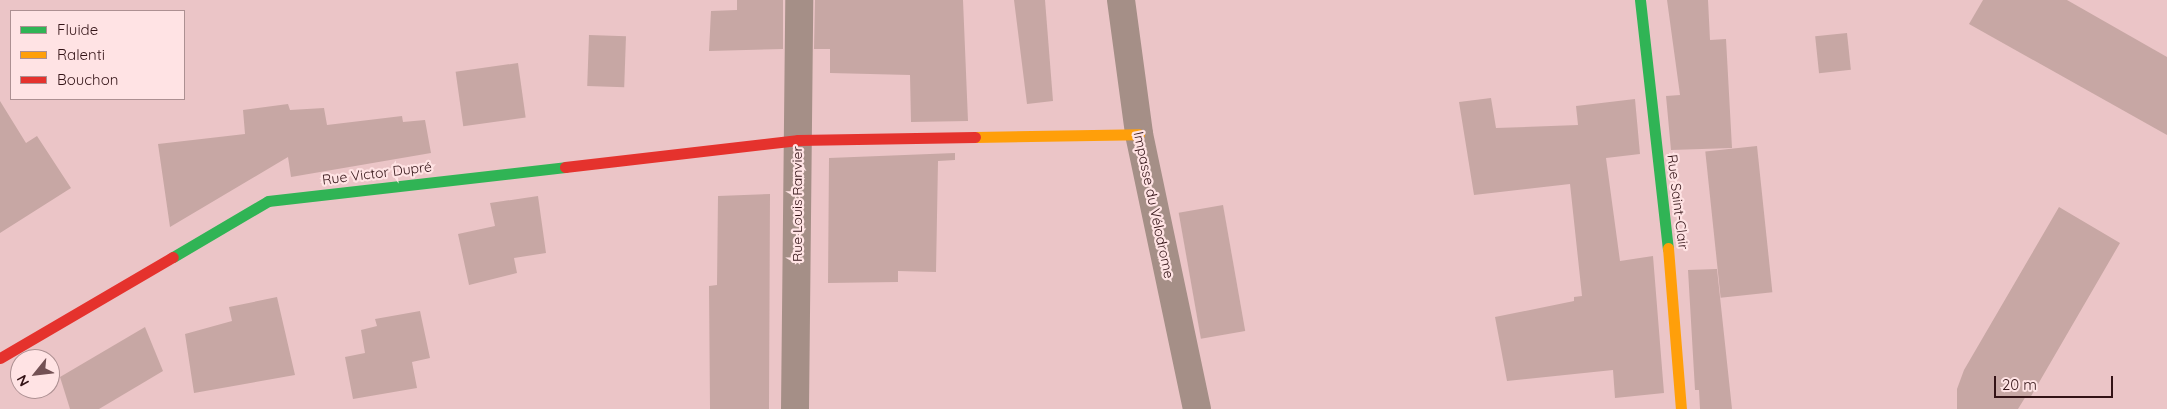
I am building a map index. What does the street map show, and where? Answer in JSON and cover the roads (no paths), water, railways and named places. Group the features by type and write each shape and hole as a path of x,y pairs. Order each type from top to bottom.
{"street":[{"name":"Rue Louis Ranvier","path":"795,409 799,0"},
{"name":"Impasse du Vélodrome","path":"1121,0 1139,134 1197,409"},
{"name":"Rue Saint-Clair","path":"1640,0 1662,214 1672,269 1681,409"},
{"name":"Rue Victor Dupré","path":"0,358 268,201 798,140 1139,134"}]}
